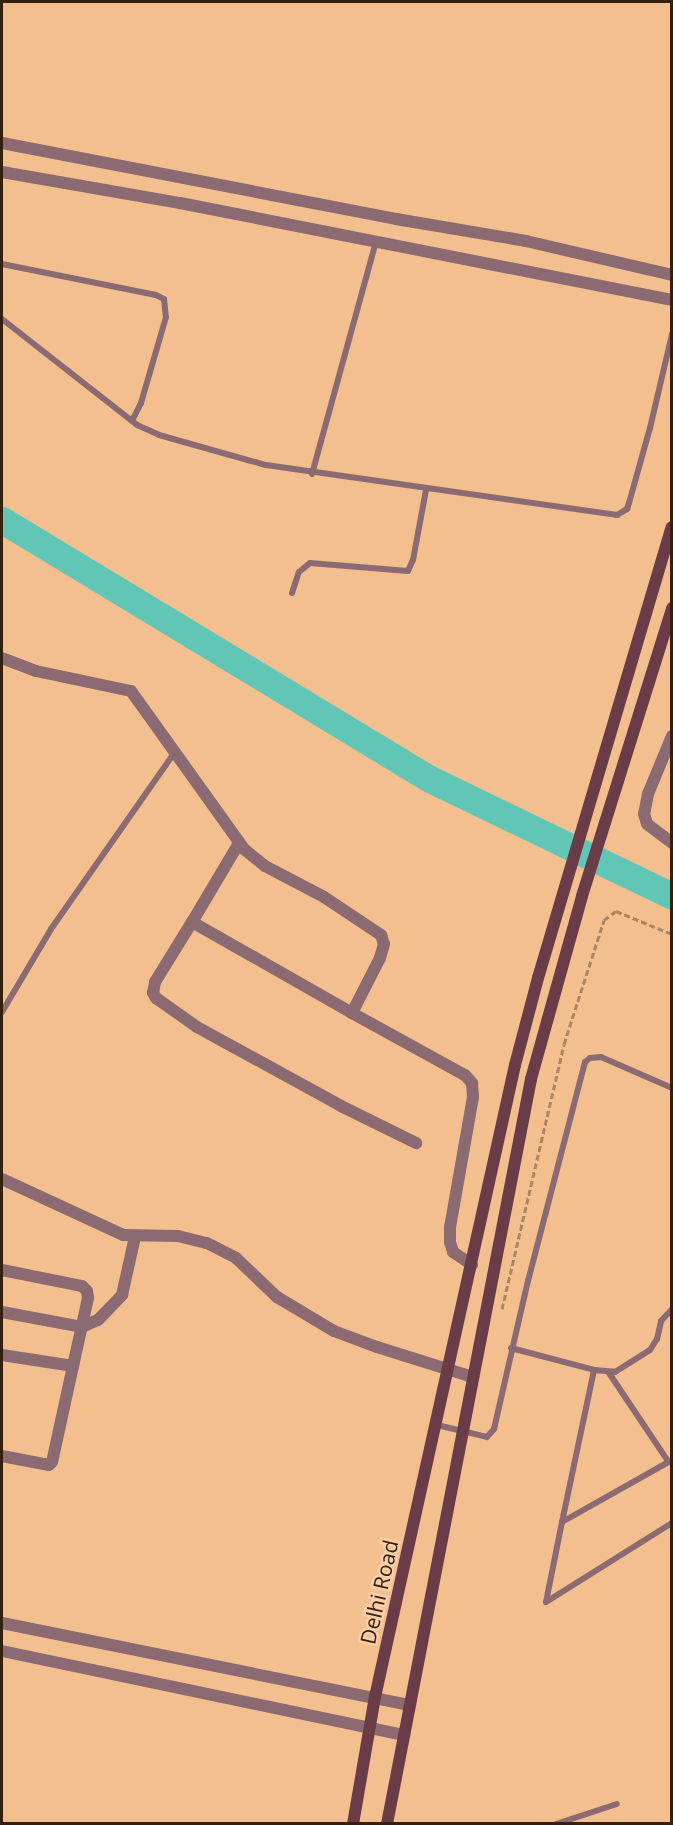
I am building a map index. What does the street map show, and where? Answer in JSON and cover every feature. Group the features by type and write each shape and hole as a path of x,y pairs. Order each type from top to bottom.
{"main road":[{"name":"Delhi Road","path":"353,1824 375,1697 450,1370 515,1065 672,527"},
{"path":"387,1824 531,1079 582,896 672,608"}],"street":[{"path":"2,143 396,219 526,241 672,275"},
{"path":"2,172 672,300"},
{"path":"2,658 36,671 131,691 176,751 239,843 265,866 324,897 381,935 384,944 380,958 352,1013"},
{"path":"672,736 648,794 644,814 647,824 672,843"},
{"path":"239,843 155,982 153,993 160,1002 208,1032 341,1106 416,1143"},
{"path":"192,922 465,1076 472,1083 473,1097 450,1227 453,1252 472,1265"},
{"path":"2,1179 112,1231 135,1237 163,1234 207,1243 236,1258 277,1297 308,1317 377,1347 473,1377"},
{"path":"2,1312 82,1327 98,1320 122,1295 135,1237"},
{"path":"2,1270 82,1286 87,1291 88,1299 52,1462 49,1465 2,1456"},
{"path":"2,1355 73,1366"},
{"path":"2,1623 410,1705"},
{"path":"2,1651 404,1735"}],"lane":[{"path":"312,474 376,242"},
{"path":"2,264 156,295 164,299 167,304 166,317 141,403 132,421"},
{"path":"2,319 132,421 159,435 221,455 312,474 617,515 622,513 629,503 650,429 672,334"},
{"path":"292,593 299,572 310,563 408,571 413,560 426,490"},
{"path":"2,1012 51,929 176,751"},
{"path":"437,1425 482,1436 492,1434 511,1348 585,1062 590,1058 601,1058 672,1088"},
{"path":"511,1348 609,1373 623,1369 650,1350 657,1339 661,1321 672,1309"},
{"path":"594,1370 546,1602 672,1523"},
{"path":"561,1522 670,1460 609,1373"},
{"path":"556,1824 617,1804"}],"path":[{"path":"499,1319 564,1044 604,920 616,911 672,934"}],"waterway":[{"path":"2,520 428,778 672,896"}]}
